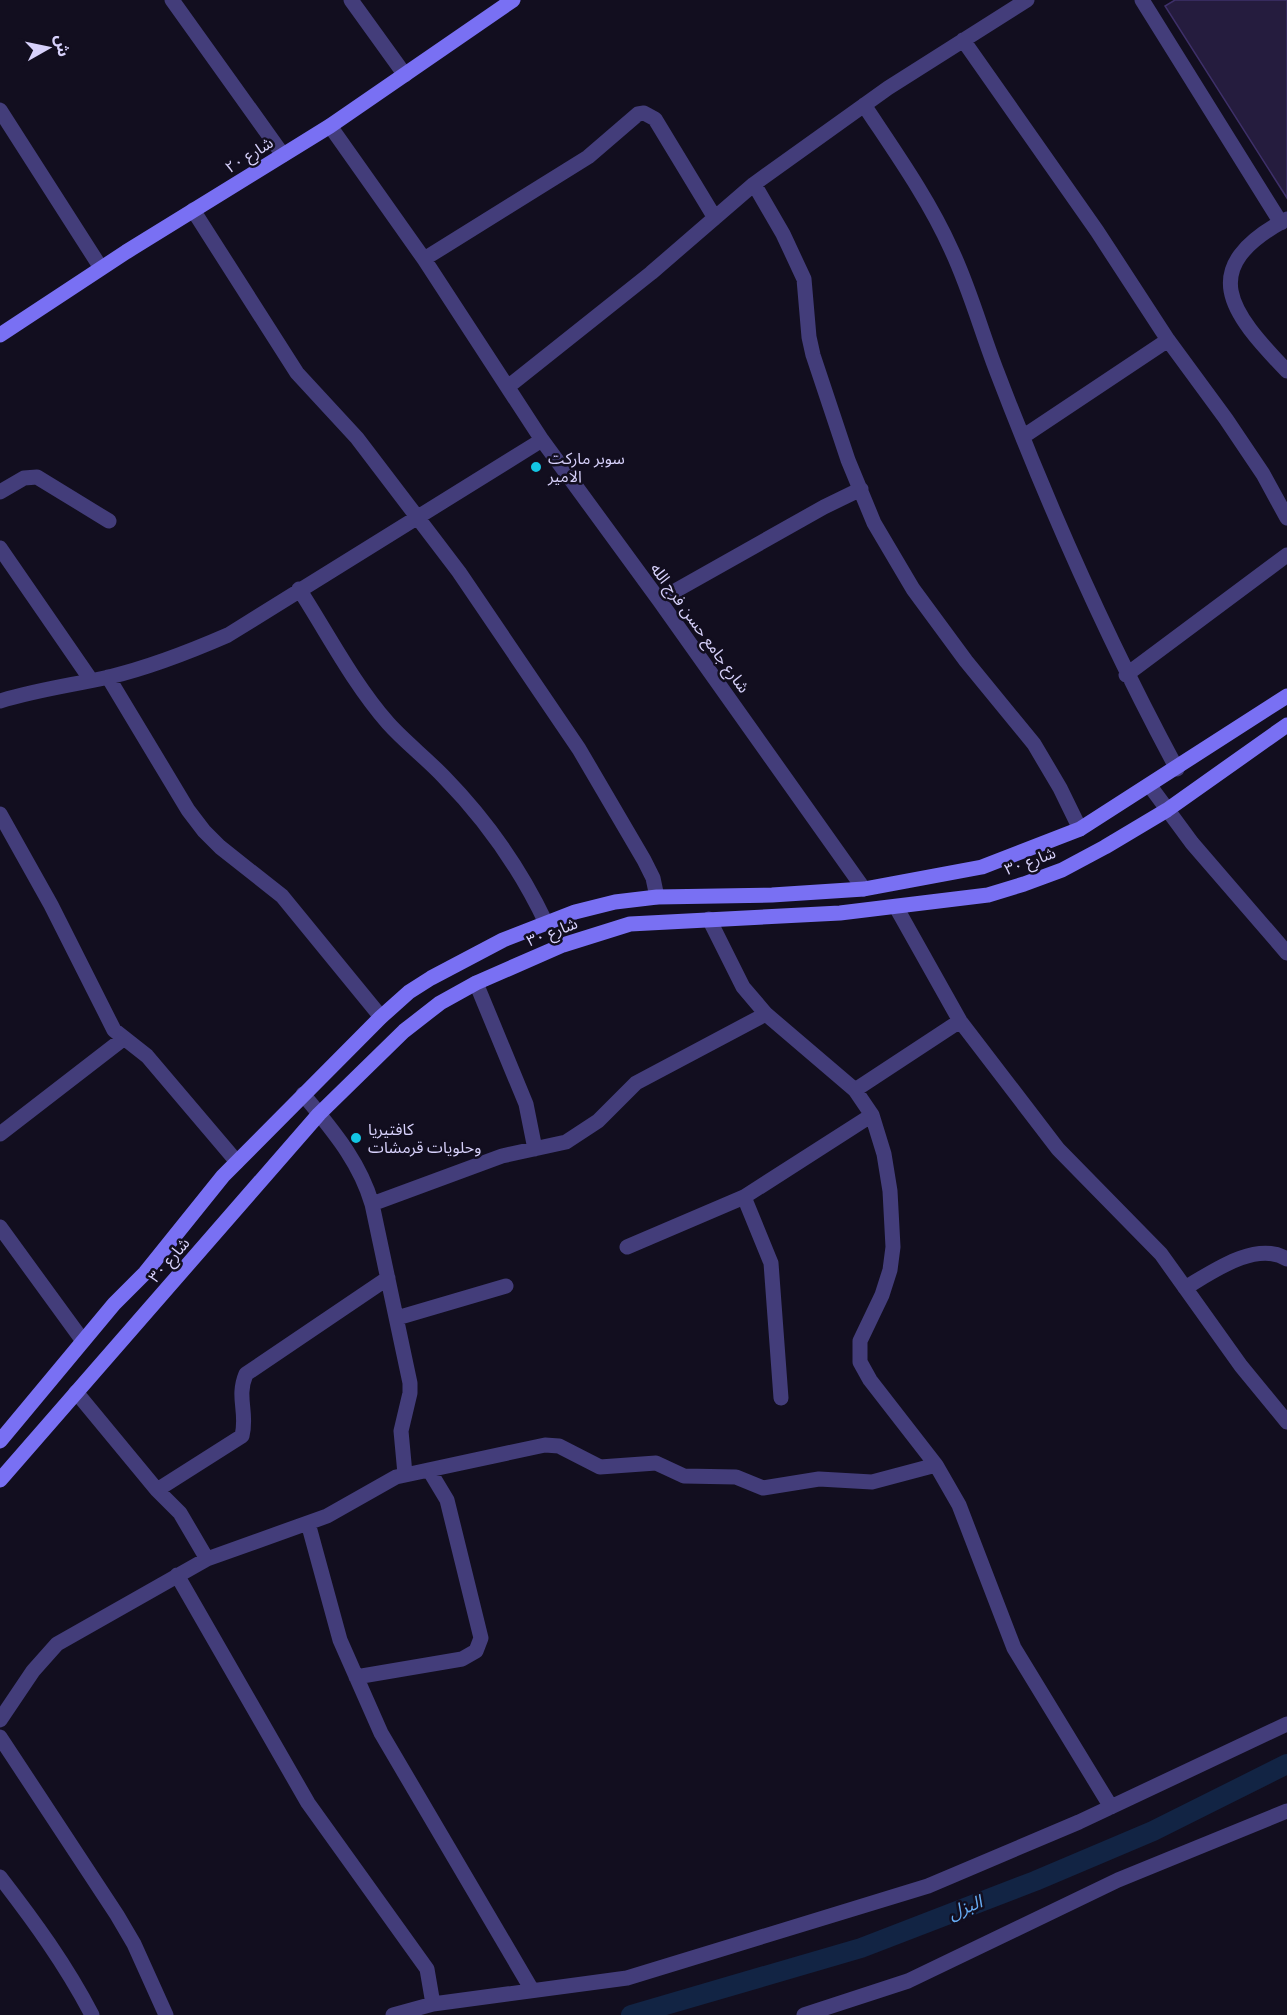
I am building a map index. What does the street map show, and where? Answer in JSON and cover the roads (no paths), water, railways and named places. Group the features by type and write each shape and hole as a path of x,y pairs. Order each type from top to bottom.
{"street":[{"path":"172,0 283,155"},
{"path":"351,0 405,75"},
{"name":"شارع ٢٠","path":"0,334 193,210 330,126 513,0"},
{"path":"509,386 579,332 754,184 864,105 1028,0"},
{"path":"1142,0 1284,221 1239,255 1230,271 1229,289 1235,305 1247,323 1287,371"},
{"path":"963,40 1097,231 1168,340 1263,474 1287,518"},
{"path":"864,105 924,198 951,248 1024,436 1126,675 1178,769"},
{"path":"0,110 101,268"},
{"path":"424,259 588,157 638,114 655,119 715,218"},
{"name":"شارع جامع حسن فرج الله","path":"330,126 424,259 509,386 542,440 659,600 864,889"},
{"path":"754,184 783,234 804,279 808,337 813,355 861,489 894,560 966,661 1034,744 1060,788 1080,829"},
{"path":"193,210 297,373 357,438 419,516 579,749 634,839 653,878 657,897"},
{"path":"1024,436 1168,340"},
{"path":"0,701 108,677 174,659 228,635 542,440"},
{"path":"0,492 24,478 37,477 109,521"},
{"path":"659,600 824,507 861,489"},
{"path":"0,548 91,680"},
{"path":"1126,675 1287,555"},
{"path":"299,589 369,698 388,722 446,778 484,824 531,892 546,923"},
{"path":"108,677 188,810 204,831 220,847 282,896 381,1017"},
{"name":"شارع ٣٠","path":"0,1441 237,1162 381,1017 409,992 431,978 503,940 575,912 615,902 657,897 772,895 864,889 982,867 1080,829 1178,769 1287,696"},
{"name":"شارع ٣٠","path":"0,1480 319,1114 404,1031 440,1003 476,983 563,945 630,924 840,913 988,895 1024,884 1071,865 1167,810 1287,725"},
{"path":"1150,786 1167,810 1287,953"},
{"path":"0,814 51,905 102,1010 123,1039 147,1056 237,1162"},
{"path":"896,907 960,1021 1058,1149 1161,1254 1240,1366 1284,1412"},
{"path":"709,920 735,975 766,1014 855,1090 872,1115 890,1191 893,1247 890,1270 882,1295 860,1341 860,1362 870,1380 936,1465 959,1505 1014,1648 1111,1807"},
{"path":"476,983 526,1104 535,1149"},
{"path":"372,1204 444,1175 502,1156 566,1143 598,1121 636,1083 766,1014"},
{"path":"855,1090 960,1021"},
{"path":"0,1134 123,1039"},
{"path":"303,1094 357,1165 372,1204 410,1383 410,1393 401,1431 405,1474"},
{"path":"627,1248 744,1197 872,1115"},
{"path":"744,1197 771,1263 781,1398"},
{"path":"0,1227 6,1250 83,1341"},
{"path":"1185,1288 1211,1272 1258,1252 1280,1255 1287,1259"},
{"path":"157,1490 242,1436 244,1425 240,1388 246,1374 388,1278"},
{"path":"397,1318 506,1286"},
{"path":"75,1392 157,1490 180,1512 207,1560"},
{"path":"0,1720 33,1671 57,1644 124,1609 177,1575 207,1560 248,1542 308,1523 405,1474 545,1445 559,1446 600,1467 656,1463 684,1476 736,1477 763,1488 819,1479 872,1482 936,1465"},
{"path":"356,1677 462,1659 476,1651 481,1638 447,1500 429,1470"},
{"path":"308,1523 337,1630 381,1733 532,1990"},
{"path":"177,1575 308,1803 427,1969 433,2004"},
{"path":"393,2015 433,2004 627,1978 928,1886 1111,1807 1287,1724"},
{"path":"0,1737 122,1925 166,2015"},
{"path":"804,2015 908,1981 1118,1880 1287,1812"},
{"path":"0,1876 40,1929 73,1979 92,2015"}],"waterway":[{"name":"البزل","path":"631,2015 861,1948 1035,1881 1153,1831 1287,1764"}],"place":[{"name":"سوبر ماركت الامير","path":"536,467"},
{"name":"كافتيريا وحلويات قرمشات","path":"356,1138"}]}
